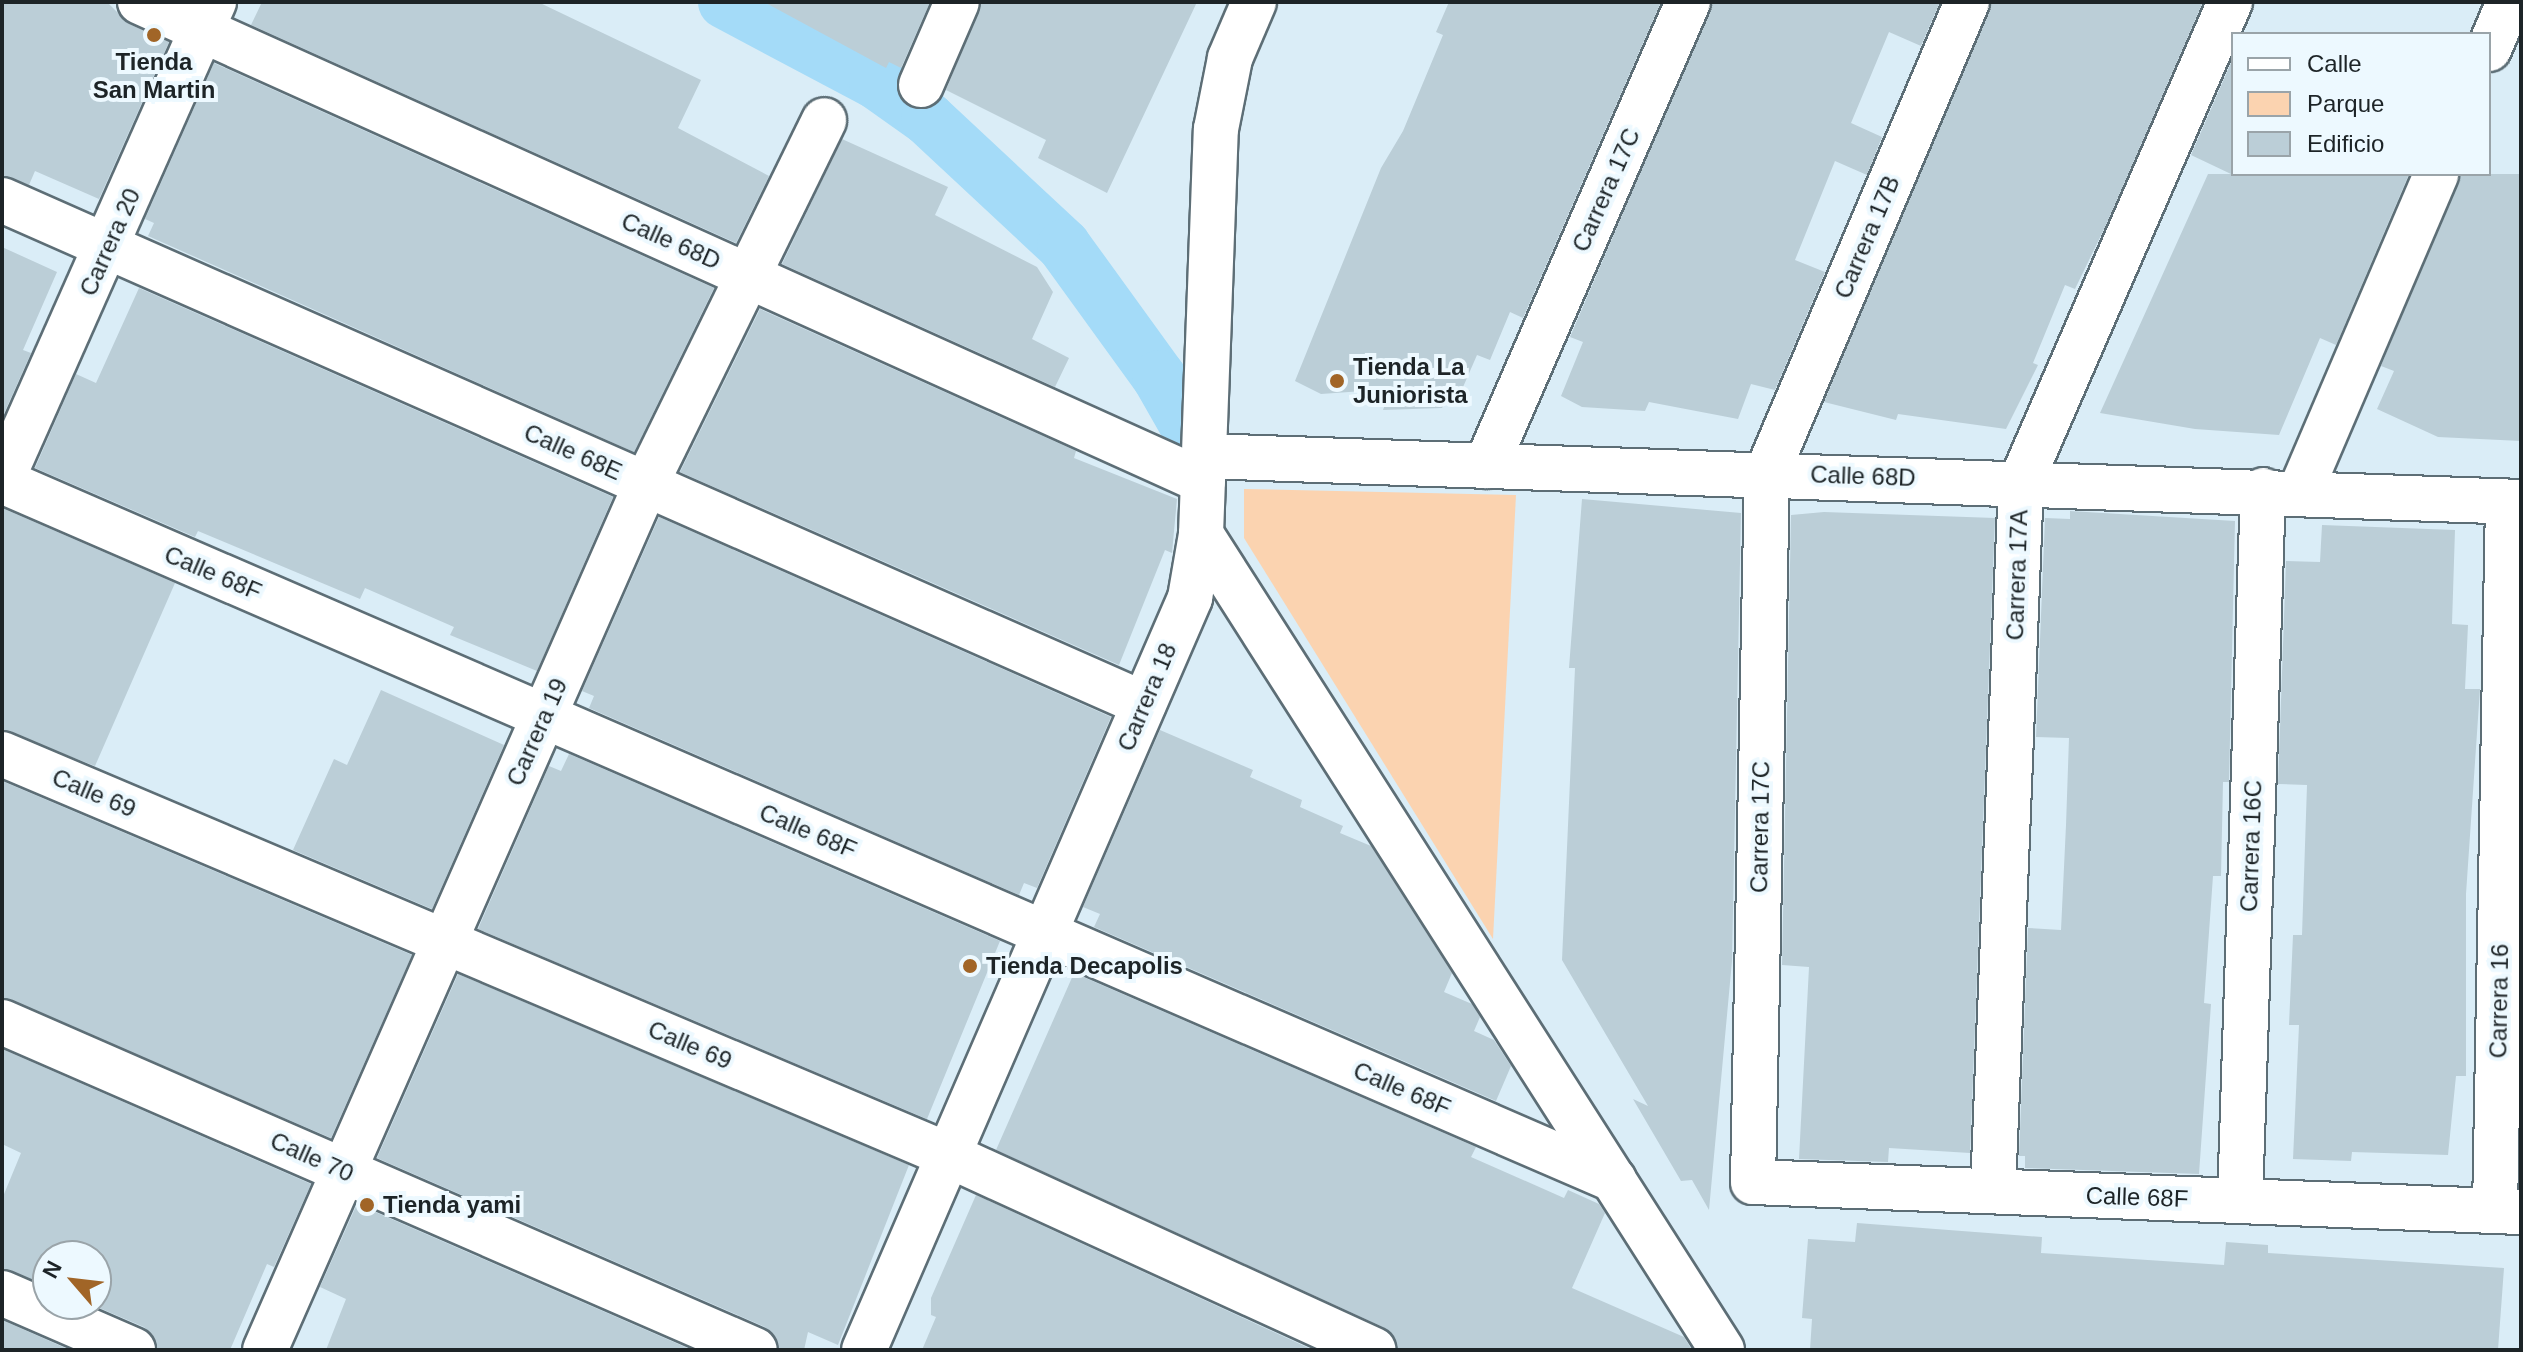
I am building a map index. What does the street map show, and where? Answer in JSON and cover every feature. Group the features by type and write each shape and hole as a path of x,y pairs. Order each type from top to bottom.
{"street":[{"name":"Calle 68D","path":"140,2 209,17 750,276 1203,469 1486,466 1767,473 2514,502"},
{"path":"921,85 957,2"},
{"name":"Carrera 18","path":"864,1350 1190,598 1201,534 1216,129 1230,58 1254,2"},
{"name":"Carrera 17C","path":"1486,466 1688,2"},
{"name":"Carrera 17B","path":"1767,473 1967,2"},
{"name":"Carrera 17A","path":"1993,1191 2021,482 2230,2"},
{"path":"2491,44 2509,2"},
{"name":"Carrera 20","path":"2,480 209,17"},
{"name":"Carrera 19","path":"265,1350 646,484 824,120"},
{"name":"Carrera 16C","path":"2240,1201 2281,491 2435,176"},
{"name":"Calle 68E","path":"2,200 1144,704"},
{"name":"Carrera 17C","path":"1753,1182 1767,473"},
{"name":"Calle 68F","path":"2,480 1614,1180"},
{"name":"Carrera 16","path":"2508,1211 2514,502"},
{"path":"1201,534 1722,1350"},
{"name":"Calle 69","path":"2,754 948,1155 1373,1350"},
{"name":"Calle 70","path":"2,1022 755,1350"},
{"name":"Calle 68F","path":"1753,1182 2508,1211"},
{"path":"2,1293 133,1350"}],"green space":[{"path":"1244,489 1516,495 1493,939 1244,538"}],"building":[{"path":"2,2 107,2 129,24 169,42 99,199 35,171 29,185 2,175"},
{"path":"262,2 538,2 701,80 678,128 769,176 736,243 251,25"},
{"path":"764,2 930,2 901,68 889,62 886,68"},
{"path":"982,2 1197,2 1107,193 1038,158 1046,140 946,90"},
{"path":"1449,2 1661,2 1523,318 1510,312 1490,360 1477,355 1460,394 1453,391 1442,408 1383,410 1391,389 1321,394 1295,381 1381,168 1403,131 1443,35 1436,32"},
{"path":"1713,2 1940,2 1921,46 1889,32 1851,123 1882,137 1867,175 1835,161 1795,260 1825,272 1775,390 1751,384 1738,419 1649,402 1645,411 1582,407 1561,396 1583,342 1570,337"},
{"path":"1991,2 2203,2 2075,289 2065,285 2033,363 2038,365 2006,429 1898,414 1896,420 1824,402"},
{"path":"214,63 714,288 634,452 148,236 154,223 145,219"},
{"path":"2231,63 2231,174 2191,155"},
{"path":"842,139 948,187 935,215 1037,267 1053,292 1032,339 1069,358 1055,387 782,264"},
{"path":"2208,174 2408,176 2336,345 2320,338 2279,435 2195,429 2100,413"},
{"path":"2521,174 2521,441 2438,437 2377,409 2394,371 2381,366 2459,176"},
{"path":"2,247 57,272 23,350 31,353 2,418"},
{"path":"139,288 613,497 537,671 450,635 454,627 365,588 360,599 198,531 195,537 35,468 76,374 96,383"},
{"path":"760,309 1076,451 1074,458 1177,499 1172,553 1165,550 1119,665 680,472"},
{"path":"1582,499 1741,513 1732,961 1709,1210 1692,1180 1681,1181 1633,1099 1648,1106 1562,960 1575,668 1569,668"},
{"path":"2,508 175,583 95,766 2,730"},
{"path":"2070,511 2235,521 2229,782 2223,782 2221,876 2213,876 2204,1003 2211,1004 2199,1174 2025,1168 2025,1156 2019,1156 2028,928 2061,930 2066,825 2069,738 2036,737 2045,518 2070,519"},
{"path":"1824,512 1995,518 1970,1153 1889,1148 1888,1162 1799,1159 1809,967 1782,965 1791,515"},
{"path":"659,517 1111,717 1037,888 1024,883 1019,895 589,708 594,696 582,691"},
{"path":"2322,525 2455,530 2452,624 2468,625 2465,689 2480,689 2466,894 2466,1076 2456,1076 2448,1155 2352,1152 2351,1161 2293,1159 2299,1025 2289,1025 2293,935 2302,935 2307,785 2278,784 2286,561 2320,562"},
{"path":"381,690 504,745 432,909 293,850 334,759 347,765"},
{"path":"1160,730 1253,770 1250,777 1302,800 1300,807 1343,826 1340,833 1371,846 1452,973 1444,992 1472,1004 1480,1017 1474,1031 1494,1040 1511,1066 1496,1101 1094,927 1100,914 1083,907"},
{"path":"569,754 1000,941 927,1119 478,929 549,766 561,771"},
{"path":"2,781 412,955 331,1138 2,997"},
{"path":"1074,973 1476,1147 1471,1157 1564,1198 1568,1190 1599,1204 1605,1213 1572,1288 1684,1337 1692,1350 1398,1350 1394,1336 1383,1327 996,1150"},
{"path":"458,974 909,1165 838,1345 808,1332 804,1350 780,1350 775,1336 765,1327 377,1158"},
{"path":"2,1049 311,1184 274,1267 267,1264 230,1350 158,1350 153,1336 144,1327 112,1313 112,1240 32,1240 32,1280 2,1268 2,1199 21,1153 2,1144"},
{"path":"976,1195 1313,1350 922,1350 936,1317 931,1315 931,1298"},
{"path":"357,1204 692,1350 326,1350 346,1299 320,1287"},
{"path":"1857,1223 2042,1237 2041,1253 2224,1265 2226,1242 2268,1245 2268,1253 2504,1268 2498,1350 1810,1350 1812,1319 1802,1318 1808,1239 1855,1242"},
{"path":"2,1320 70,1350 2,1350"}],"waterway":[{"path":"725,2 876,82 928,119 1064,246 1159,377 1204,456"}],"place":[{"name":"Tienda San Martin","path":"154,35"},
{"name":"Tienda La Juniorista","path":"1337,381"},
{"name":"Tienda Decapolis","path":"970,966"},
{"name":"Tienda yami","path":"367,1205"}]}
